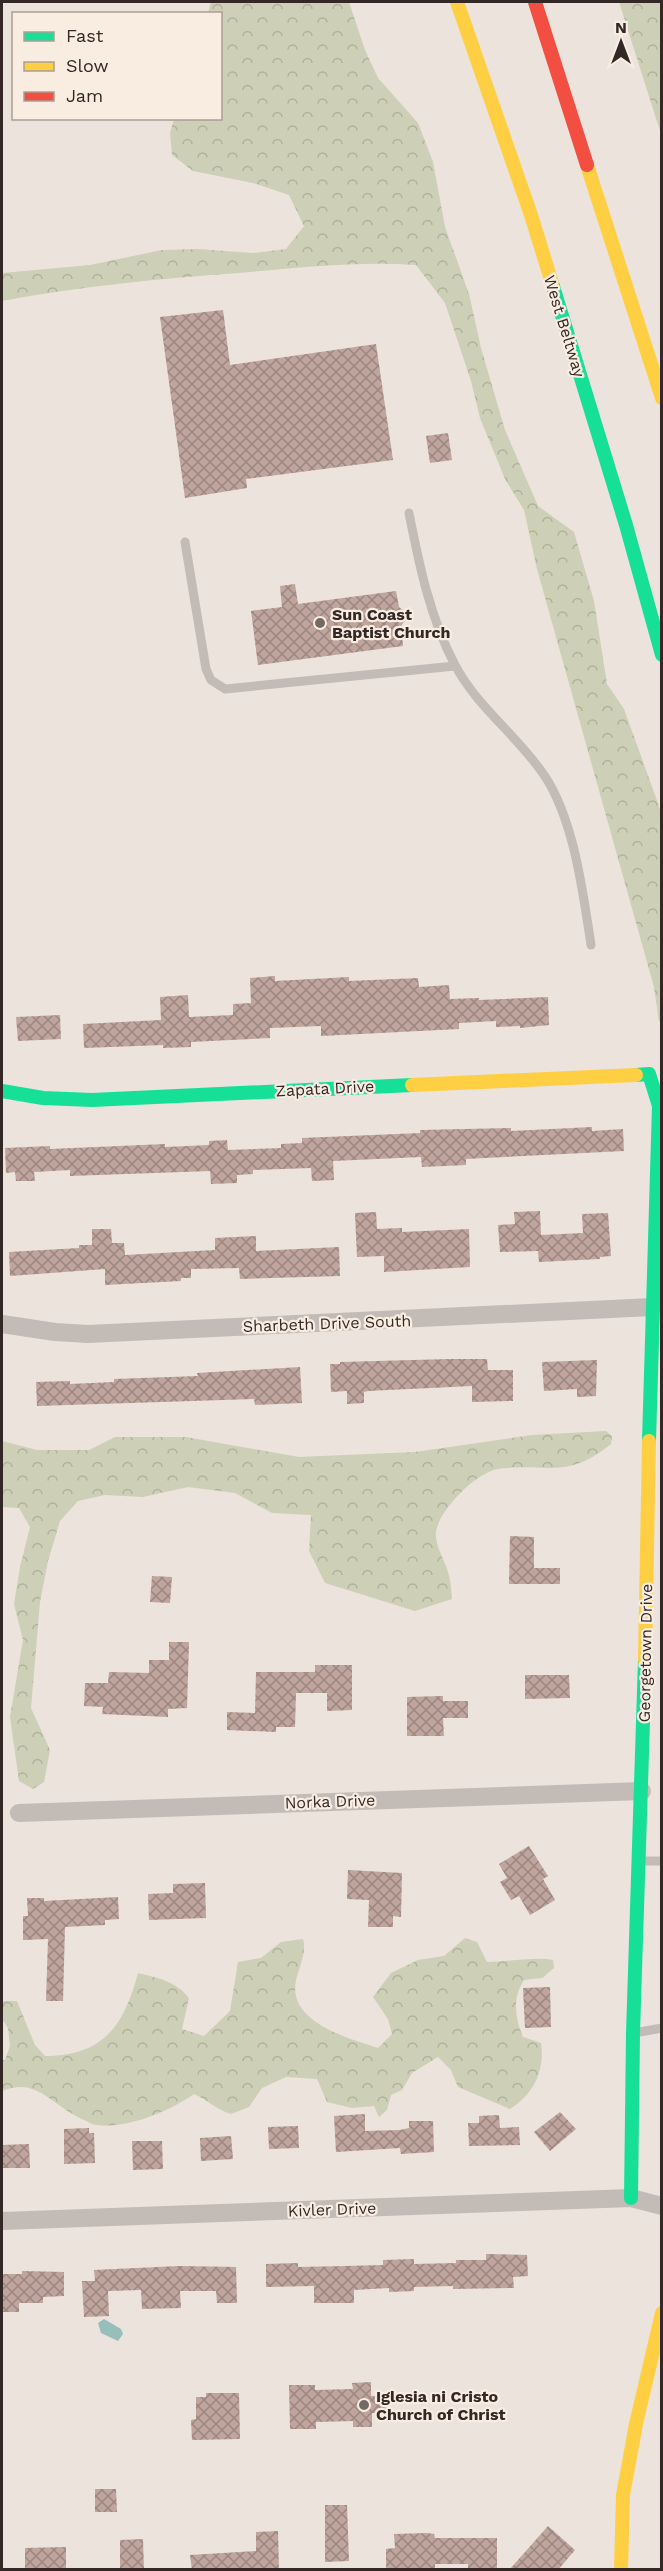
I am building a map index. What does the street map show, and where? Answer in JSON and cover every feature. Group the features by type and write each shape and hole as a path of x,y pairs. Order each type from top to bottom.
{"main road":[{"name":"West Beltway","path":"457,2 531,215 626,525 662,655"},
{"path":"535,2 662,398"},
{"name":"Zapata Drive","path":"2,1091 43,1098 92,1100 649,1074"},
{"name":"Georgetown Drive","path":"631,2198 633,2033 642,1791 652,1307 659,1106 649,1074"},
{"path":"621,2570 623,2495 636,2424 662,2313"}],"street":[{"name":"Sharbeth Drive South","path":"2,1324 55,1332 88,1334 652,1307"},
{"name":"Norka Drive","path":"20,1814 642,1791"},
{"name":"Kivler Drive","path":"2,2221 631,2198 662,2206"}],"lane":[{"path":"409,513 427,592 455,666 545,776 570,838 582,886 591,945"},
{"path":"185,542 206,669 211,680 225,689 455,666"},
{"path":"639,1860 662,1861"},
{"path":"633,2033 662,2028"}],"green space":[{"path":"211,2 349,2 365,50 378,78 418,123 433,162 445,227 469,294 481,348 505,430 538,506 574,532 594,601 607,684 624,709 659,806 662,819 661,1021 659,1022 654,987 537,569 524,510 505,479 480,418 471,381 445,303 416,265 327,266 178,278 90,287 2,301 2,273 90,265 162,250 198,249 253,253 286,249 304,226 289,195 253,183 193,171 172,155 170,133 174,120 222,120 222,12 208,12"},
{"path":"619,2 661,2 661,134"},
{"path":"606,1431 612,1436 611,1444 581,1463 556,1468 498,1469 489,1472 468,1486 448,1507 437,1528 436,1537 449,1575 452,1599 415,1611 325,1583 309,1551 311,1515 272,1513 235,1493 188,1487 143,1497 105,1495 78,1501 60,1521 48,1561 40,1602 31,1708 50,1750 44,1782 33,1789 19,1781 10,1717 23,1640 14,1604 30,1527 19,1508 2,1507 2,1441 37,1450 89,1450 115,1437 186,1437 299,1457 415,1452 532,1435"},
{"path":"465,1938 477,1942 487,1962 553,1960 554,1968 542,1978 524,1980 520,1987 516,2008 520,2030 523,2037 541,2043 542,2053 539,2072 531,2089 510,2109 458,2087 451,2070 438,2057 412,2073 402,2090 391,2095 387,2110 379,2117 374,2106 352,2108 327,2102 317,2079 286,2077 262,2088 249,2107 231,2114 194,2094 173,2107 148,2117 109,2126 88,2122 43,2094 25,2087 2,2091 2,2060 5,2060 10,2046 8,2028 2,2019 2,2001 17,2001 35,2045 45,2056 65,2055 96,2044 118,2023 126,2008 138,1973 166,1981 184,1992 189,1998 182,2029 204,2036 230,2011 238,1962 261,1958 281,1942 303,1939 303,1954 296,1980 296,1995 301,2007 322,2026 378,2048 392,2034 388,2019 373,1997 391,1973 418,1960 444,1956"}],"water":[{"path":"104,2319 121,2329 123,2334 118,2341 101,2333 98,2323"}],"building":[{"path":"223,310 230,365 376,344 393,460 246,479 247,488 185,498 160,317"},
{"path":"448,433 452,460 430,463 426,436"},
{"path":"295,584 298,604 396,591 399,607 409,615 401,626 403,646 258,665 251,611 282,607 280,586"},
{"path":"275,976 275,981 349,977 349,981 418,978 419,987 449,985 450,999 548,997 549,1025 520,1028 520,1026 496,1027 496,1021 459,1023 459,1029 321,1036 321,1026 270,1028 270,1038 191,1042 191,1047 163,1048 163,1045 84,1048 83,1024 161,1020 160,997 188,995 189,1017 233,1015 233,1004 251,1003 250,978"},
{"path":"60,1015 61,1039 18,1041 16,1017"},
{"path":"592,1127 592,1131 623,1129 624,1151 466,1159 466,1165 422,1167 421,1157 333,1161 334,1180 312,1181 311,1168 253,1170 253,1174 237,1175 237,1183 211,1184 210,1171 70,1176 70,1170 34,1172 35,1181 16,1181 15,1172 6,1173 5,1148 50,1146 50,1149 165,1144 165,1147 209,1145 209,1141 227,1140 228,1150 281,1148 281,1144 302,1143 302,1138 420,1133 420,1130 511,1128 511,1131"},
{"path":"540,1211 541,1235 583,1233 582,1214 608,1213 611,1256 600,1257 600,1259 539,1262 538,1251 500,1252 498,1225 515,1224 514,1212"},
{"path":"376,1212 377,1229 402,1228 402,1232 469,1229 470,1267 384,1272 384,1256 357,1257 355,1213"},
{"path":"92,1229 111,1229 112,1243 124,1243 125,1255 215,1250 215,1238 256,1236 256,1251 339,1247 340,1276 240,1279 239,1268 191,1269 191,1278 181,1278 181,1281 105,1285 105,1269 10,1276 9,1252 79,1248 79,1245 92,1245"},
{"path":"487,1359 488,1370 513,1370 513,1401 472,1402 472,1386 368,1391 364,1392 364,1403 347,1404 347,1391 331,1392 330,1364"},
{"path":"597,1360 596,1396 577,1397 577,1389 544,1391 542,1362"},
{"path":"300,1367 302,1403 255,1405 254,1399 37,1406 36,1382 70,1381 70,1384 114,1382 114,1379 198,1376 197,1373"},
{"path":"510,1536 534,1537 534,1568 560,1568 560,1584 509,1584"},
{"path":"152,1576 172,1577 170,1603 150,1602"},
{"path":"169,1642 189,1642 187,1708 168,1709 168,1717 102,1714 103,1707 84,1706 85,1683 108,1683 109,1672 149,1673 149,1660 169,1660"},
{"path":"315,1665 352,1665 352,1710 327,1711 327,1693 296,1693 295,1727 276,1727 276,1732 227,1730 227,1712 255,1713 256,1672 315,1672"},
{"path":"525,1675 569,1675 570,1698 525,1699"},
{"path":"443,1696 443,1701 468,1701 468,1718 443,1718 444,1736 407,1736 407,1697"},
{"path":"529,1846 548,1876 543,1879 555,1900 530,1915 519,1896 511,1900 500,1882 507,1878 499,1864"},
{"path":"348,1870 402,1873 401,1917 393,1916 393,1927 368,1927 369,1900 347,1899"},
{"path":"205,1883 206,1918 149,1920 148,1894 173,1893 173,1884"},
{"path":"118,1897 119,1919 105,1920 105,1925 65,1927 63,2001 46,2001 48,1939 23,1940 23,1916 28,1916 27,1898 44,1898 44,1901"},
{"path":"550,1987 551,2027 525,2028 523,1988"},
{"path":"560,2112 576,2129 550,2151 534,2132"},
{"path":"365,2114 365,2131 400,2130 409,2128 409,2121 433,2121 434,2152 401,2154 400,2148 336,2152 334,2116"},
{"path":"499,2115 500,2128 519,2127 520,2145 469,2146 468,2123 479,2123 479,2116"},
{"path":"298,2126 299,2148 269,2149 268,2127"},
{"path":"89,2128 89,2133 94,2133 95,2163 64,2164 64,2129"},
{"path":"231,2136 233,2159 201,2161 200,2138"},
{"path":"132,2141 162,2141 163,2169 133,2170"},
{"path":"29,2144 30,2168 2,2168 2,2145"},
{"path":"486,2254 527,2255 528,2276 513,2277 514,2288 453,2289 453,2286 414,2287 414,2291 389,2292 389,2288 354,2290 354,2303 314,2303 314,2286 266,2287 266,2264 298,2263 298,2267 383,2265 383,2260 414,2259 414,2264 456,2263 456,2260 486,2260"},
{"path":"179,2266 236,2267 237,2303 217,2303 216,2291 180,2291 181,2308 142,2309 141,2290 108,2291 109,2316 84,2317 82,2281 95,2281 94,2270"},
{"path":"22,2271 64,2272 64,2296 43,2297 43,2303 19,2303 19,2312 2,2312 2,2274 22,2274"},
{"path":"371,2382 371,2396 388,2395 388,2413 372,2413 372,2427 353,2427 353,2421 316,2422 316,2429 290,2429 289,2385 315,2385 315,2390 353,2389 352,2383"},
{"path":"206,2393 239,2393 240,2439 192,2440 191,2420 196,2419 196,2397 206,2397"},
{"path":"95,2489 116,2489 117,2512 95,2512"},
{"path":"325,2505 347,2505 349,2561 325,2562"},
{"path":"548,2526 575,2550 558,2570 510,2569"},
{"path":"278,2531 279,2570 192,2570 190,2555 256,2551 256,2532"},
{"path":"394,2534 434,2534 435,2538 497,2538 497,2569 468,2569 468,2564 435,2564 435,2570 386,2570 386,2549 395,2548"},
{"path":"143,2539 144,2570 120,2570 120,2540"},
{"path":"66,2547 66,2570 25,2570 25,2548"}],"traffic: fast":[{"path":"552,283 626,525 662,655"},
{"path":"636,1075 649,1074 659,1106 649,1441"},
{"path":"2,1091 43,1098 92,1100 412,1085"},
{"path":"631,2198 633,2033 645,1660"}],"traffic: slow":[{"path":"457,2 531,215 552,283"},
{"path":"587,165 662,398"},
{"path":"412,1085 636,1075"},
{"path":"645,1660 649,1441"},
{"path":"621,2570 623,2495 636,2424 662,2313"}],"traffic: jam":[{"path":"535,2 587,165"}],"place":[{"name":"Sun Coast Baptist Church","path":"320,623"},
{"name":"Iglesia ni Cristo Church of Christ","path":"364,2405"}]}
